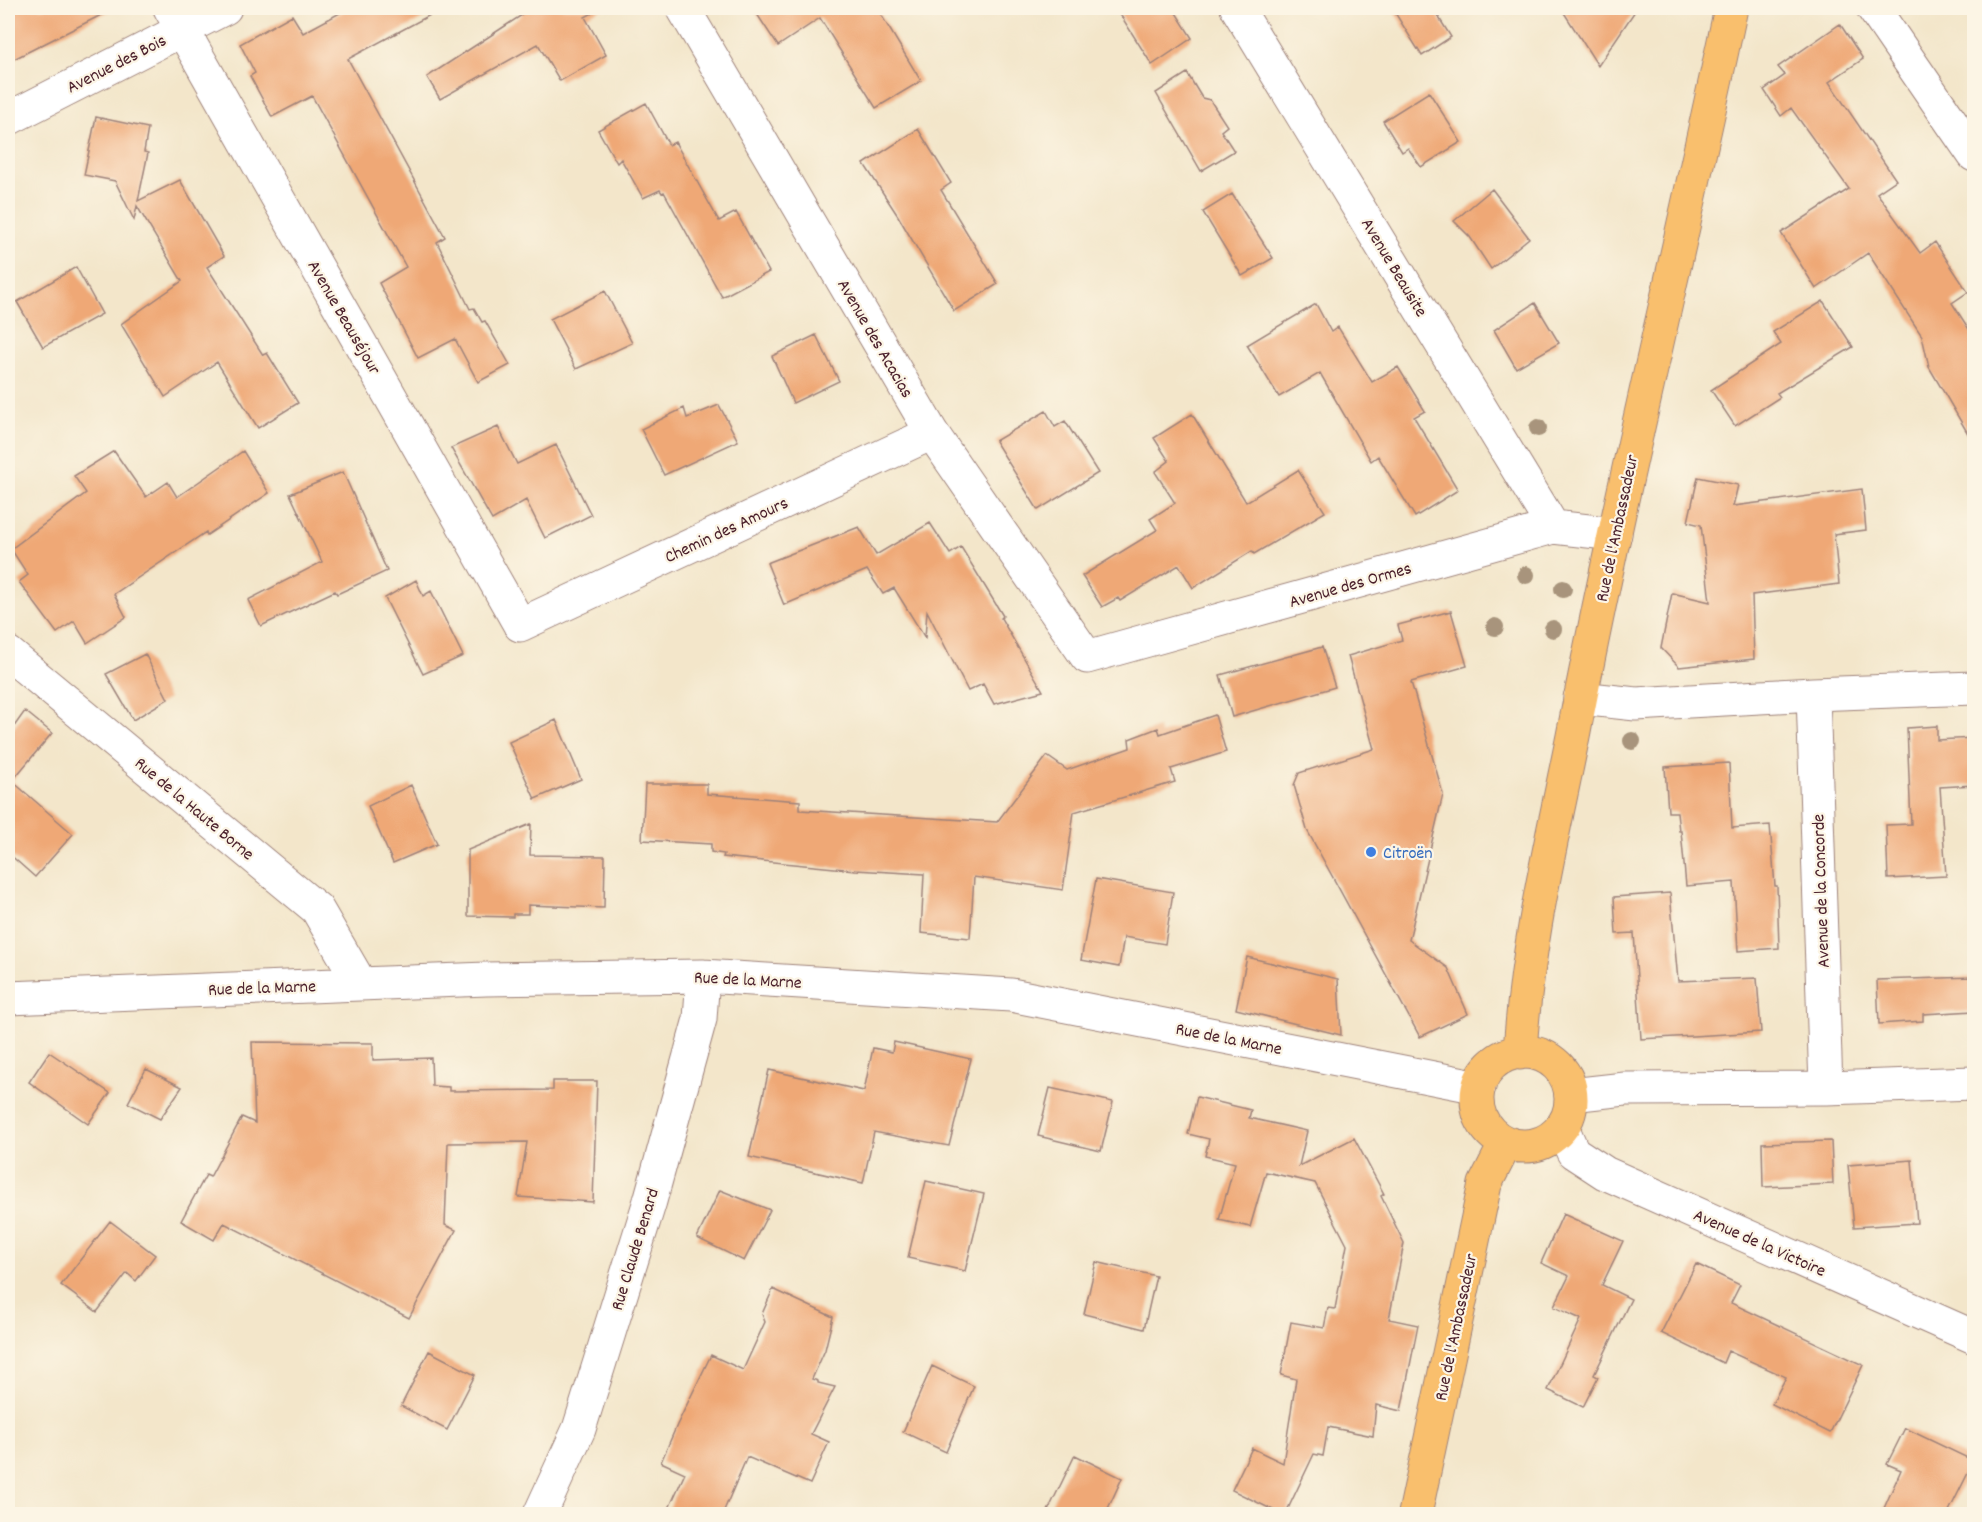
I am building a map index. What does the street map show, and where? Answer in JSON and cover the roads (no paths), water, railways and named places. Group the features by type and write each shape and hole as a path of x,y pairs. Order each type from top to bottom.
{"main road":[{"name":"Rue de l'Ambassadeur","path":"1520,1053 1531,949 1580,698 1731,8"},
{"path":"1520,1053 1535,1053 1548,1059 1559,1068 1567,1081 1571,1095 1567,1117 1562,1127 1551,1138 1537,1144 1522,1146 1506,1143 1495,1136 1486,1126 1480,1114 1478,1101 1479,1088 1485,1074 1506,1056 1520,1053"},
{"name":"Rue de l'Ambassadeur","path":"1415,1515 1485,1184 1506,1143"}],"street":[{"name":"Avenue des Bois","path":"8,119 176,19 225,8"},
{"name":"Avenue des Acacias","path":"683,8 932,433 1087,657"},
{"name":"Avenue Beausite","path":"1237,8 1553,527"},
{"path":"1874,8 1974,154"},
{"name":"Avenue Beauséjour","path":"176,19 520,626"},
{"name":"Chemin des Amours","path":"520,626 932,433"},
{"name":"Avenue des Ormes","path":"1087,657 1553,527 1615,534"},
{"name":"Rue de la Haute Borne","path":"8,653 317,909 360,983"},
{"path":"1580,698 1636,704 1974,688"},
{"name":"Avenue de la Concorde","path":"1813,694 1826,1088"},
{"name":"Rue de la Marne","path":"8,998 360,983 703,976 1011,995 1479,1088"},
{"name":"Rue Claude Benard","path":"540,1515 579,1429 650,1201 700,1019 703,976"},
{"path":"1571,1095 1624,1089 1826,1088 1974,1083"},
{"name":"Avenue de la Victoire","path":"1562,1127 1573,1152 1605,1173 1974,1337"}],"place":[{"name":"Citroën","path":"1371,852"}]}
